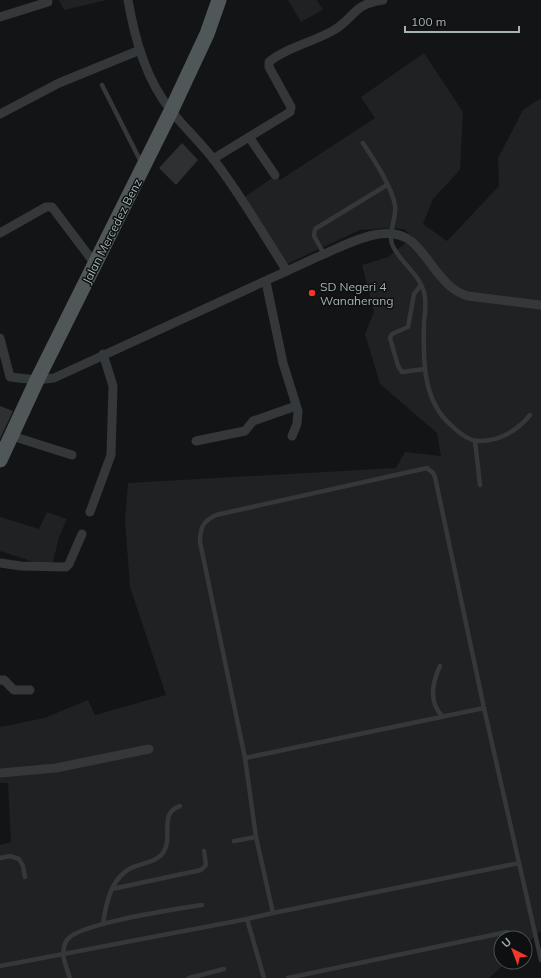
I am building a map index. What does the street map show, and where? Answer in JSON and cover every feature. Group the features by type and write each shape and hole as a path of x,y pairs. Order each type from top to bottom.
{"main road":[{"name":"Jalan Mercedez Benz","path":"0,460 37,380 171,111 207,34 219,0"}],"street":[{"path":"128,0 140,50 152,82 171,111 213,159 287,271"},
{"path":"213,159 288,114 291,110 269,67 269,62 336,30 361,6 369,2 383,0"},
{"path":"0,17 48,2"},
{"path":"0,114 59,83 140,50"},
{"path":"249,138 275,175"},
{"path":"0,233 46,207 52,207 95,264"},
{"path":"0,338 9,376 37,380 54,378 104,354 266,282 324,254 364,238 392,234 412,242 446,283 458,292 468,296 541,305"},
{"path":"266,282 283,362 298,414 295,430 292,436"},
{"path":"90,512 110,455 112,386 104,354"},
{"path":"196,441 246,431 253,421 296,406"},
{"path":"12,436 72,455"},
{"path":"0,563 21,566 66,567 69,564 82,534"},
{"path":"0,680 4,680 14,690 30,690"},
{"path":"0,773 56,768 149,749"}],"lane":[{"path":"102,85 144,167"},
{"path":"363,143 387,185 395,206 392,234 393,246 421,285 426,306 424,322 425,369 430,395 438,412 460,434 475,441 491,440 513,431 522,425 530,414"},
{"path":"324,254 314,236 315,229 387,185"},
{"path":"421,285 417,287 412,299 408,327 392,334 390,338 398,366 402,372 425,369"},
{"path":"475,441 480,485"},
{"path":"273,913 256,837 245,758 200,542 200,528 208,519 216,515 422,469 431,470 435,477 484,708 541,960"},
{"path":"440,666 435,680 434,701 436,709 442,716"},
{"path":"245,758 484,708"},
{"path":"103,924 106,902 112,889 128,869 153,861 162,855 167,846 167,816 174,808 180,806"},
{"path":"234,841 256,837"},
{"path":"112,889 201,870 206,865 204,851"},
{"path":"0,858 10,856 20,859 25,877"},
{"path":"0,966 248,919 519,863"},
{"path":"70,978 63,954 67,940 74,933 103,924 202,904"},
{"path":"248,919 264,978"},
{"path":"288,978 493,935"},
{"path":"190,978 224,969"}],"shaded area":[{"path":"59,0 107,0 64,10"},
{"path":"288,0 317,0 323,10 301,22"},
{"path":"424,53 463,112 460,170 433,199 423,224 447,241 499,186 498,158 523,110 541,98 541,931 533,938 533,930 493,930 493,970 498,970 489,978 0,978 0,845 11,842 8,783 0,783 0,725 1,727 44,718 88,700 95,715 166,695 130,587 125,520 128,483 396,468 405,452 441,456 437,433 380,384 365,334 374,312 362,265 388,257 413,237 404,229 391,228 360,230 285,265 243,198 277,175 280,180 375,118 361,97"},
{"path":"47,512 67,519 59,537 53,562 34,562 0,551 0,517 39,529"}],"building":[{"path":"182,143 198,160 176,185 159,168"},
{"path":"0,406 13,411 0,439"}],"place":[{"name":"SD Negeri 4 Wanaherang","path":"312,293"}]}
